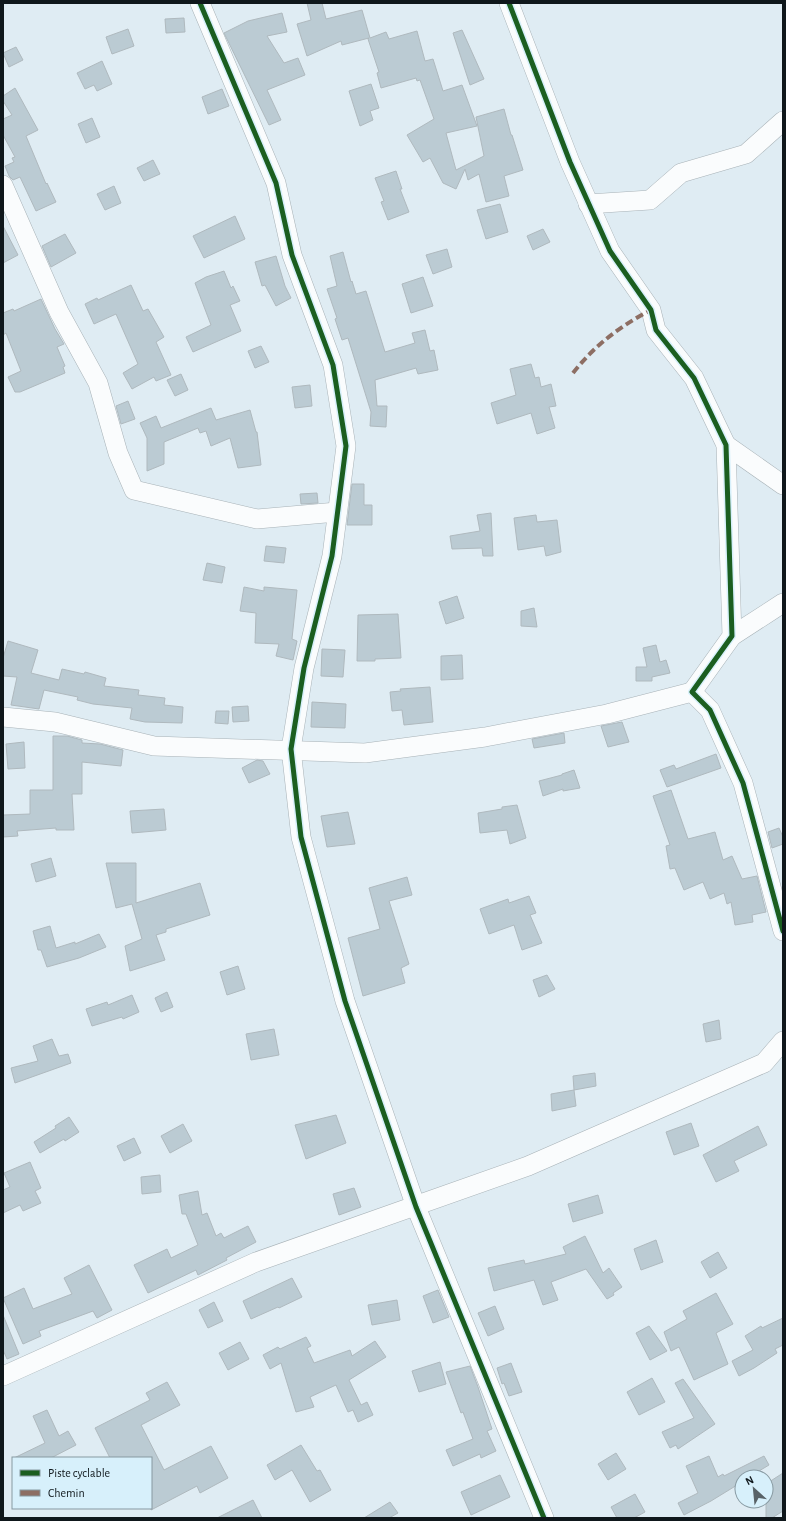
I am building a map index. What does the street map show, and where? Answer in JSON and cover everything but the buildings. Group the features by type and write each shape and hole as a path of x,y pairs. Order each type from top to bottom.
{"street":[{"path":"200,3 276,183 292,255 333,364 346,446 332,556 304,668 291,750 301,837 345,1001 416,1207 544,1518"},
{"path":"509,3 570,162 610,251 651,310 656,330 694,378 726,445 732,636"},
{"path":"588,204 650,200 681,173 746,154 783,121"},
{"path":"3,185 59,312 98,384 118,453 134,490 257,519 338,512"},
{"path":"726,445 783,485"},
{"path":"3,717 55,722 154,746 365,753 485,737 607,714 692,692 732,636 783,604"},
{"path":"692,692 710,710 743,783 783,931"},
{"path":"3,1376 256,1262 416,1207 528,1166 764,1063 783,1041"}],"marked path":[{"path":"573,373 581,363 608,337 651,310"}],"cycle path":[{"path":"200,3 276,183 292,255 333,365 346,446 332,556 304,668 291,749 301,837 345,1001 416,1207 544,1518"},
{"path":"509,3 570,162 610,251 651,310 656,330 694,378 726,445 732,636 692,692 710,710 743,783 783,931"}]}
